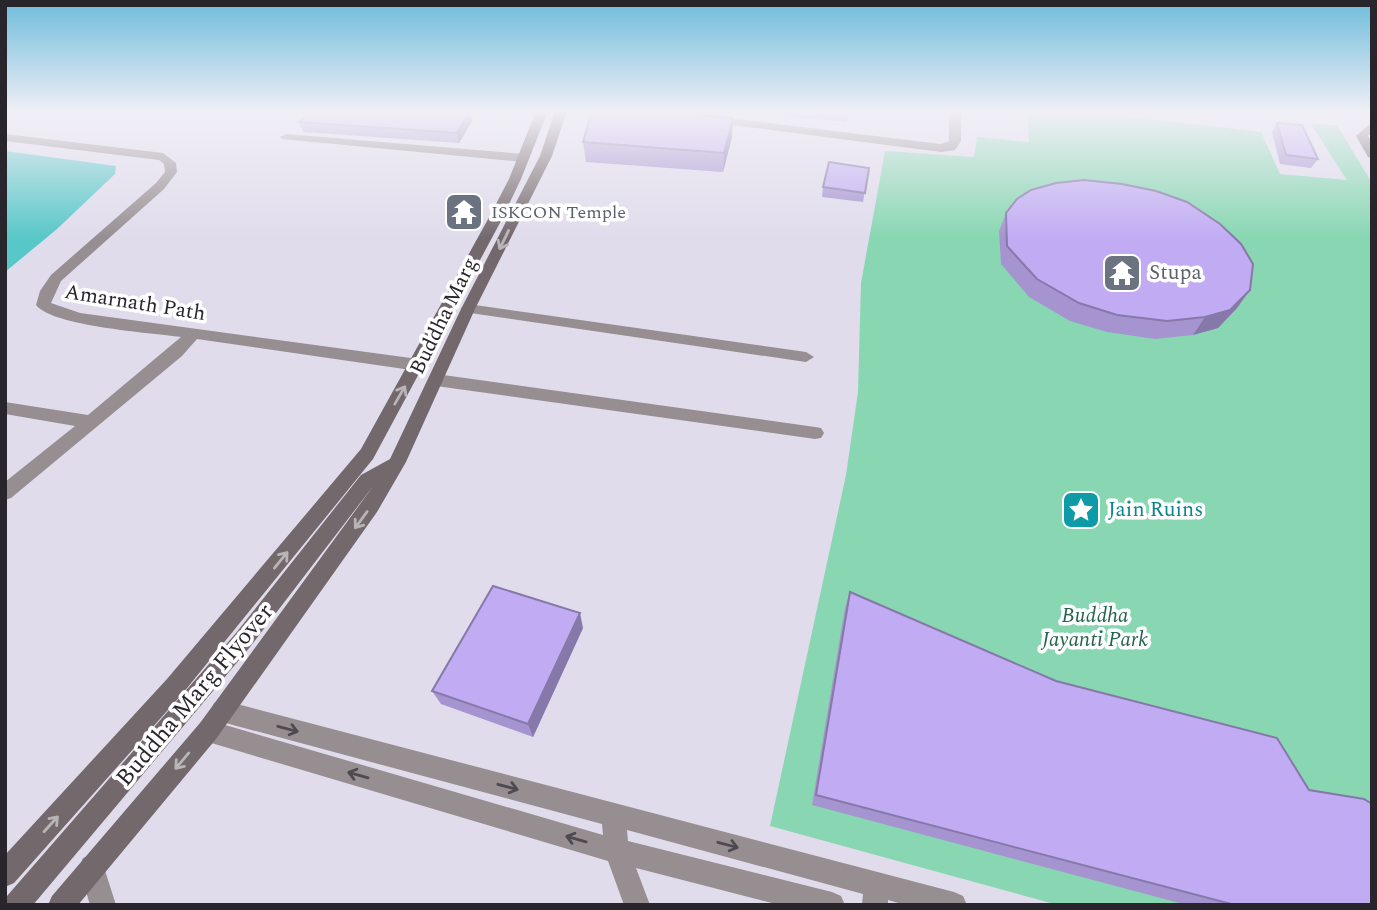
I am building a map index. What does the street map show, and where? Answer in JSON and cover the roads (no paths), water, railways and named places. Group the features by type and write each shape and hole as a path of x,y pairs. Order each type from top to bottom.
{"main road":[{"name":"Buddha Marg","path":"5,874 175,686 367,454 418,365 494,221 526,153"},
{"name":"Buddha Marg","path":"61,905 215,721 370,507 397,462 468,309 547,153"},
{"path":"361,489 367,454"},
{"name":"Buddha Marg Flyover","path":"16,905 243,640 361,489 397,462"}],"street":[{"name":"Amarnath Path","path":"141,153 163,157 170,163 171,172 160,186 56,278 43,304 51,310 80,318 418,365"},
{"path":"473,153 524,158"},
{"path":"468,309 806,357"},
{"path":"5,493 176,352 193,334"},
{"path":"436,380 815,433"},
{"path":"5,408 92,422"},
{"path":"215,721 613,814 876,895 954,905"},
{"path":"215,721 617,851 832,905"},
{"path":"613,814 617,851 637,905"},
{"path":"92,867 103,905"}],"place":[{"name":"ISKCON Temple","path":"464,212"},
{"name":"Stupa","path":"1122,273"},
{"name":"Jain Ruins","path":"1081,510"}],"park label":[{"name":"Buddha Jayanti Park","path":"1095,628"}]}
